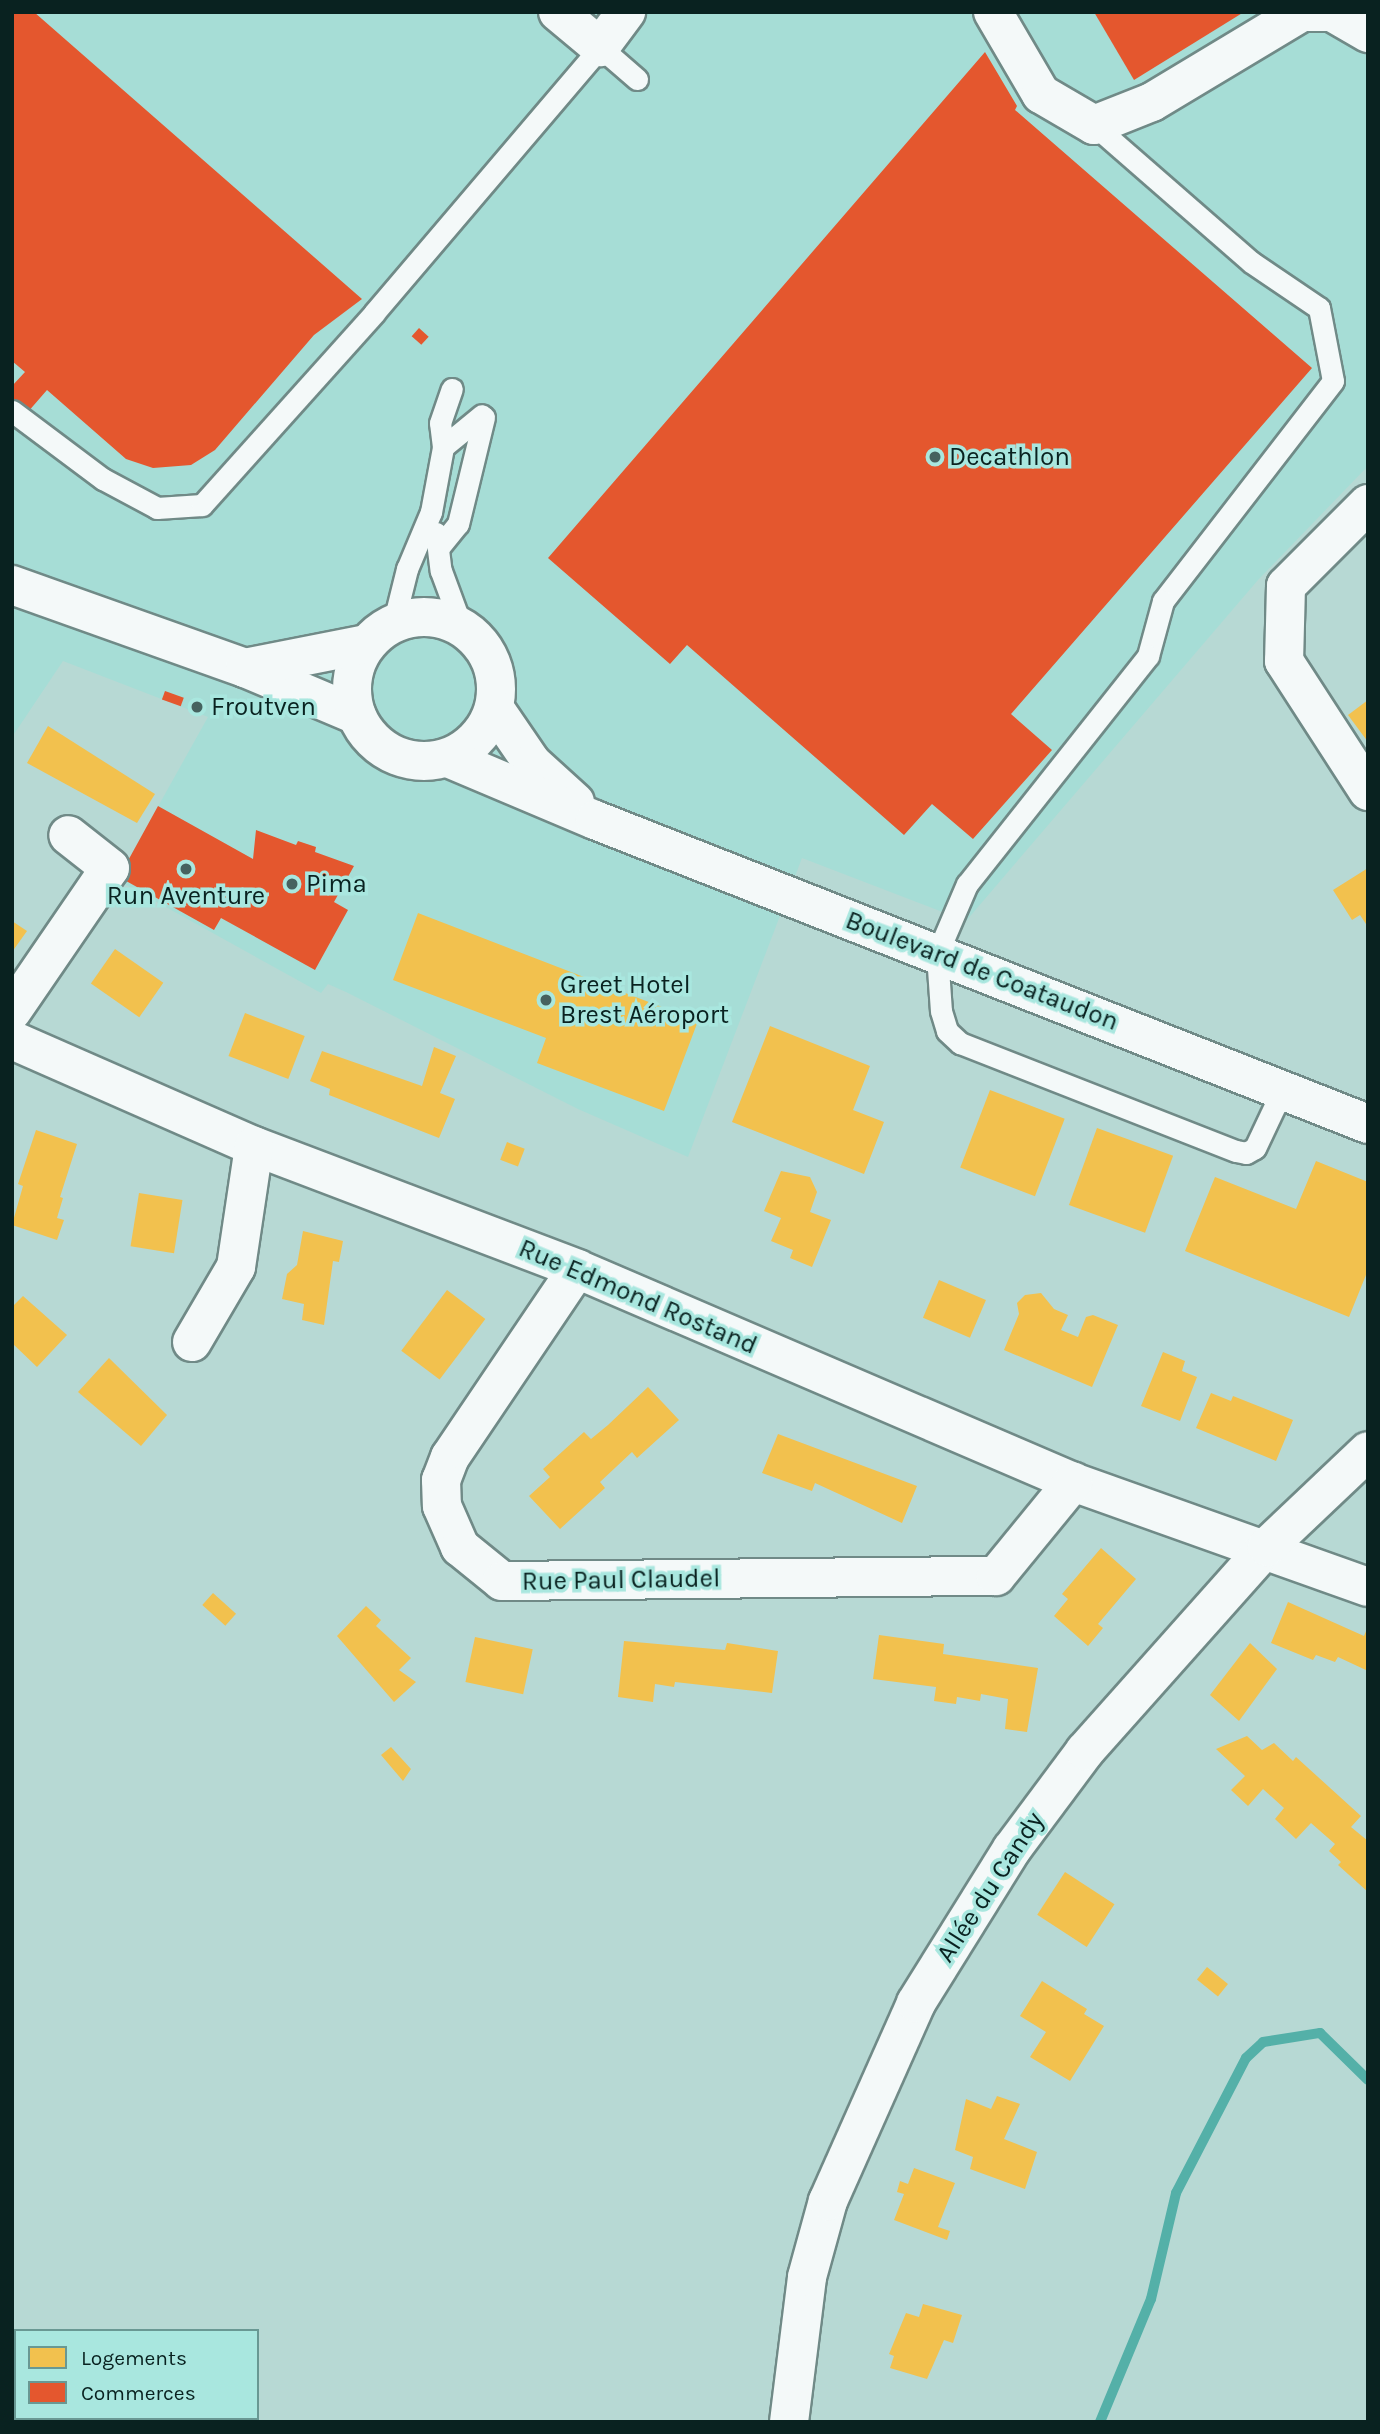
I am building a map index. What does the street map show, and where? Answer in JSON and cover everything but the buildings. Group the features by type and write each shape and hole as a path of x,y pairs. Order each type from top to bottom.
{"street":[{"path":"558,12 600,47 626,12"},
{"path":"993,12 1041,94 1094,125 1152,103 1302,12 1332,12 1368,33"},
{"path":"1368,504 1286,586 1284,661 1368,791"},
{"path":"12,585 245,668 356,715"},
{"path":"245,668 380,633 428,615 461,625 484,647 496,677 495,709 478,739 449,758 422,762 394,755 371,739 356,715 352,678 380,633"},
{"name":"Boulevard de Coataudon","path":"495,709 532,763 595,820"},
{"name":"Boulevard de Coataudon","path":"449,758 595,820 1368,1124"},
{"path":"12,1011 110,868 68,835"},
{"name":"Rue Edmond Rostand","path":"12,1040 254,1146 577,1269 1073,1482 1267,1548 1368,1587"},
{"path":"192,1342 236,1266 254,1146"},
{"name":"Rue Paul Claudel","path":"577,1269 450,1457 441,1480 442,1506 460,1547 502,1581 996,1576 1073,1482"},
{"name":"Allée du Candy","path":"789,2422 807,2277 828,2201 916,2003 1012,1849 1085,1751 1267,1548 1368,1451"}],"lane":[{"path":"12,411 103,480 157,509 202,505 374,313 600,47 637,79"},
{"path":"1094,125 1251,262 1320,308 1333,381 1163,601 1148,656 967,884 937,954 941,1011 947,1031 960,1043 1246,1153 1255,1148 1282,1091"},
{"path":"380,633 431,512 443,447 440,423 452,389"},
{"path":"440,547 458,524 483,416 443,447"},
{"path":"431,512 440,547 441,571 461,625"}],"shaded area":[{"path":"12,12 1368,12 1368,466 1258,580 966,921 802,858 688,1157 578,1109 346,992 328,984 321,993 117,880 208,717 63,661 12,737"}],"waterway":[{"path":"1100,2422 1151,2299 1176,2193 1246,2058 1263,2042 1320,2033 1368,2080"}],"place":[{"name":"Decathlon","path":"935,457"},
{"name":"Froutven","path":"197,707"},
{"name":"Run Aventure","path":"186,869"},
{"name":"Pima","path":"292,884"},
{"name":"Greet Hotel Brest Aéroport","path":"546,1000"}]}
